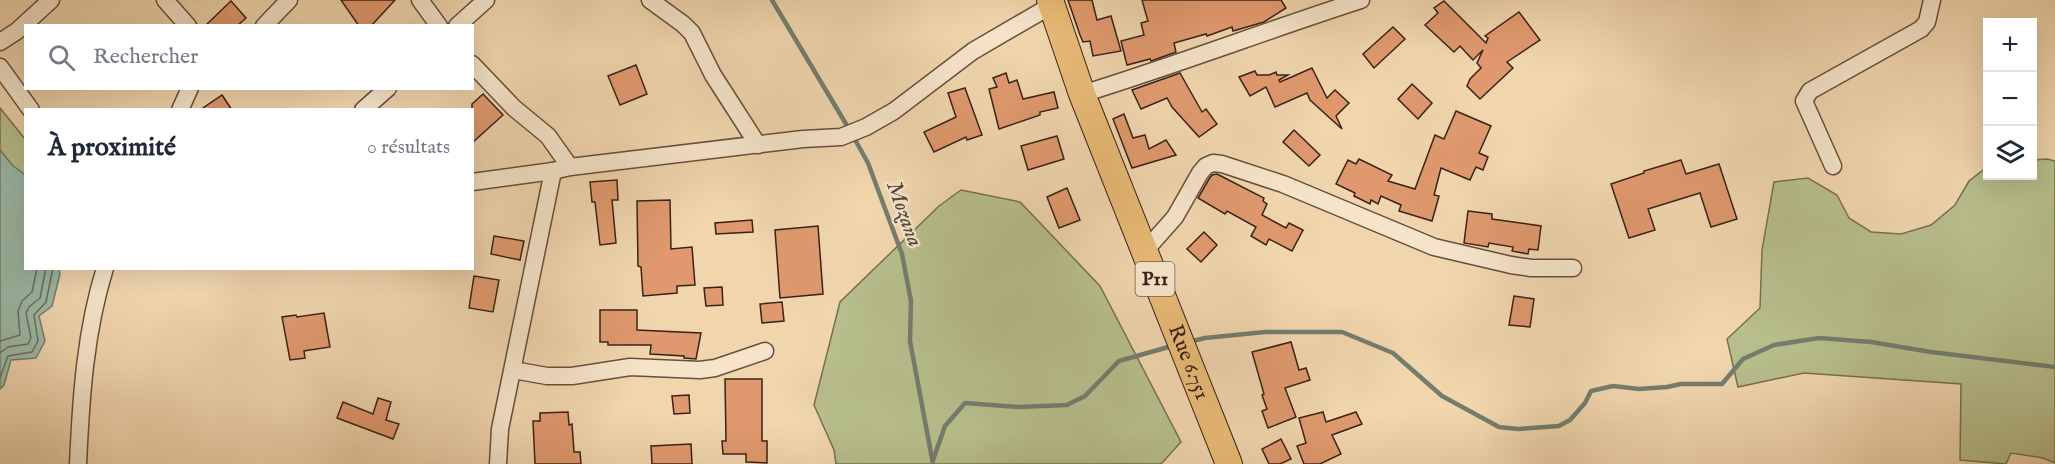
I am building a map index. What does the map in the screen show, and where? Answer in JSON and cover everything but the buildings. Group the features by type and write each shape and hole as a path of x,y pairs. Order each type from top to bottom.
{"main road":[{"name":"P11","path":"1051,3 1082,94"},
{"name":"Rue 6.751","path":"1082,94 1229,464"}],"street":[{"path":"25,24 51,0"},
{"path":"165,0 186,24"},
{"path":"266,24 289,0"},
{"path":"420,0 438,24"},
{"path":"459,24 486,0"},
{"path":"650,0 692,33 713,75 758,145"},
{"path":"1082,94 1146,75 1301,19 1361,0"},
{"path":"1833,166 1803,101 1805,96 1810,91 1921,29 1928,22 1932,0"},
{"path":"474,182 570,167 841,137 867,127 894,111 973,51 1051,3"},
{"path":"0,42 24,25"},
{"path":"474,66 514,108 548,136 570,167"},
{"path":"0,67 30,108"},
{"path":"181,108 189,90"},
{"path":"365,108 386,90"},
{"path":"1144,252 1174,217 1206,166 1222,164 1283,184 1434,247 1511,265 1532,268 1574,268"},
{"path":"498,464 500,429 553,171"},
{"path":"78,464 81,398 88,341 105,270"},
{"path":"513,370 547,376 572,376 630,367 700,370 715,368 765,351"}],"green space":[{"path":"0,108 24,138 24,174 12,165 0,150"},
{"path":"2037,160 2055,161 2055,463 2043,458 2011,453 2006,464 1960,460 1961,384 1804,373 1738,387 1727,339 1760,308 1762,250 1774,182 1808,178 1837,195 1849,218 1871,232 1901,234 1931,225 1955,205 1969,181 1983,170 1983,180 2037,180"},
{"path":"961,190 1020,202 1100,286 1181,442 1161,464 836,464 834,450 814,405 840,302 939,206"}],"water":[{"path":"0,150 12,165 24,174 24,270 59,270 60,274 52,306 39,316 45,341 36,358 11,360 4,385 0,389"}],"waterway":[{"name":"Mozana","path":"772,0 849,129"},
{"name":"Mozana","path":"853,136 868,163 902,254 911,301 910,341 933,464"},
{"path":"1189,342 1205,338 1265,332 1342,332 1393,353 1442,396 1499,427 1518,429 1559,426 1570,420 1585,403 1591,391 1613,386 1639,389 1681,384 1722,384 1743,359 1774,345 1819,338 1871,342 1931,352 2055,367"},
{"path":"933,460 945,426 965,403 1019,407 1067,405 1085,396 1119,361 1172,346"}]}
